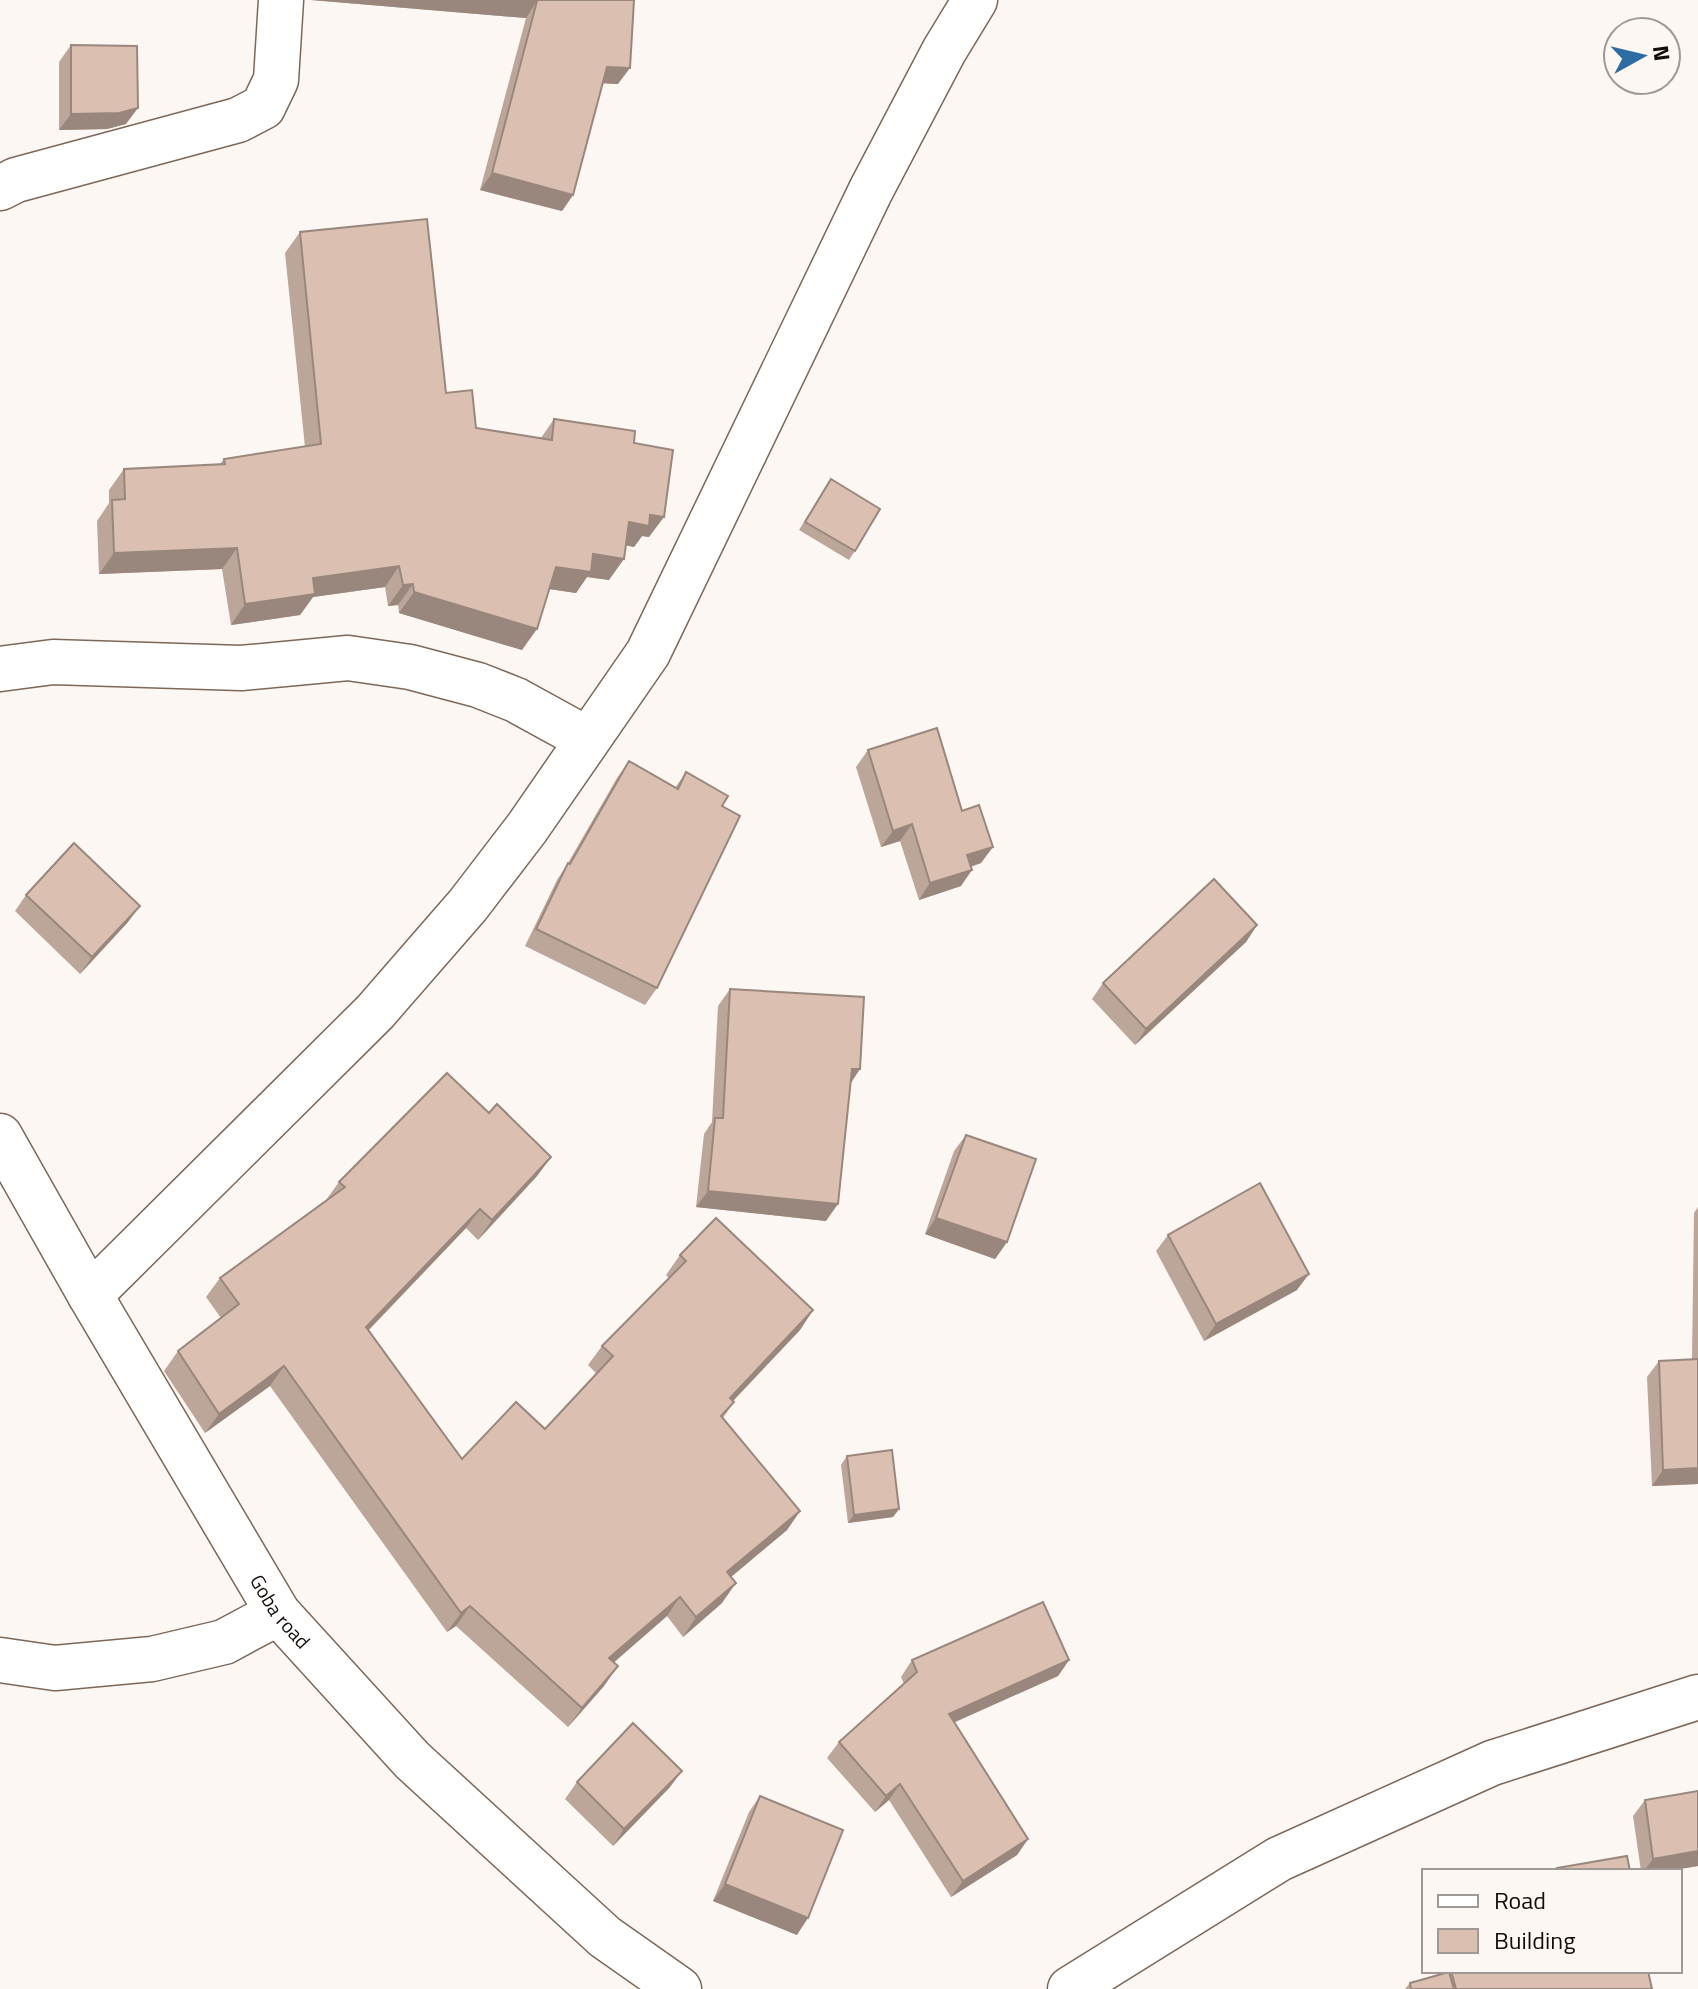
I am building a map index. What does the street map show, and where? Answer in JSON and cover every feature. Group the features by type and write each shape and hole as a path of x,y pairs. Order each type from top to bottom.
{"street":[{"path":"0,188 16,180 238,120 263,107 276,80 281,0"},
{"path":"90,1295 375,1012 468,905 527,828 648,653 871,190 944,51 975,0"},
{"path":"0,669 53,662 241,668 348,658 410,667 478,685 516,700 587,739"},
{"name":"Goba road","path":"0,1136 278,1613 412,1760 605,1937 679,1989"},
{"path":"0,1660 55,1668 152,1659 224,1642 278,1613"},
{"path":"1070,1989 1279,1859 1492,1763 1698,1697"}],"building":[{"path":"523,0 634,0 630,68 607,67 573,195 492,173 537,1"},
{"path":"71,45 137,46 138,108 119,113 71,114"},
{"path":"427,219 446,393 472,390 476,428 552,440 554,419 635,431 634,443 673,450 664,517 650,515 649,526 629,522 624,559 593,554 591,572 556,567 537,629 414,592 413,584 403,585 399,566 313,578 315,594 245,604 237,548 114,553 112,500 125,499 124,469 225,464 224,459 321,444 300,232"},
{"path":"831,479 880,509 855,551 805,522"},
{"path":"937,728 962,811 979,805 993,847 967,855 972,870 930,883 912,824 893,831 868,750"},
{"path":"629,761 678,789 686,772 728,796 722,806 740,816 657,988 536,929 568,863"},
{"path":"74,843 140,906 92,957 26,895"},
{"path":"1214,879 1257,925 1146,1029 1103,983"},
{"path":"730,989 864,997 860,1069 852,1069 838,1204 708,1191 715,1118 723,1118"},
{"path":"447,1073 489,1113 497,1104 551,1157 492,1220 480,1209 366,1327 462,1459 516,1402 545,1429 613,1356 602,1346 686,1261 680,1255 716,1218 813,1310 730,1398 734,1402 721,1416 800,1511 727,1572 736,1583 696,1617 680,1597 609,1658 618,1666 582,1708 470,1606 461,1613 284,1366 219,1414 178,1351 239,1304 220,1278 345,1187 339,1182"},
{"path":"966,1135 1036,1159 1007,1242 936,1218"},
{"path":"1260,1183 1309,1274 1216,1324 1168,1235"},
{"path":"1698,1359 1698,1468 1663,1470 1659,1361"},
{"path":"892,1450 899,1509 854,1515 847,1456"},
{"path":"1043,1602 1069,1660 949,1714 1028,1839 963,1881 900,1784 886,1796 839,1742 917,1672 912,1660"},
{"path":"633,1723 682,1771 624,1829 577,1782"},
{"path":"1698,1791 1698,1851 1653,1859 1645,1800"},
{"path":"760,1796 843,1830 808,1918 725,1884"},
{"path":"1627,1856 1630,1869 1557,1869"},
{"path":"1449,1973 1454,1989 1411,1989 1410,1983"},
{"path":"1452,1973 1648,1973 1652,1989 1456,1989"}]}
